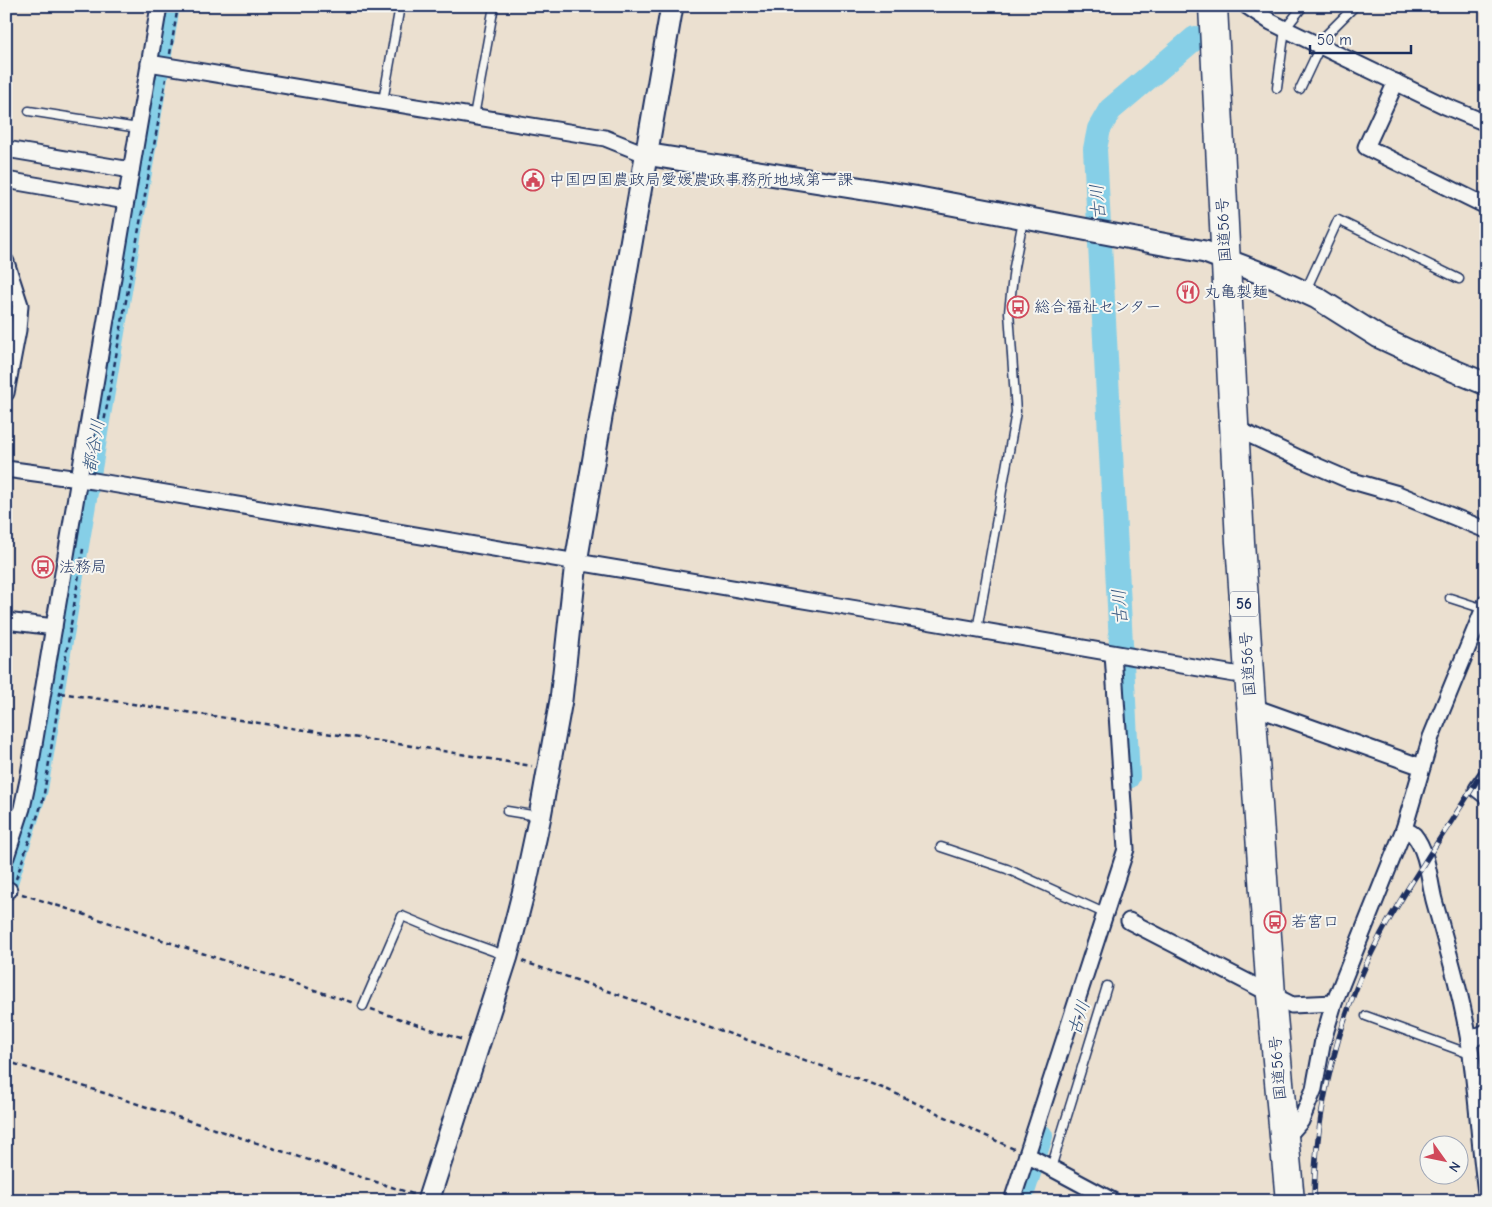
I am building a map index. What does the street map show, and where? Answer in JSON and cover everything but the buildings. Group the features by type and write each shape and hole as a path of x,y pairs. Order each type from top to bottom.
{"highway":[{"name":"国道56号","path":"1213,6 1234,428 1251,706 1271,995 1290,1201"}],"street":[{"path":"6,857 22,808 28,780 54,627 85,481 138,128 159,64 159,6"},
{"path":"428,1200 507,956 540,816 561,700 576,562 672,6"},
{"path":"1247,6 1285,29 1486,124"},
{"path":"159,64 605,138 645,154 864,188 1205,252 1305,292 1379,336 1433,362 1486,384"},
{"path":"1396,82 1366,147 1486,206"},
{"path":"6,148 131,170"},
{"path":"6,180 126,201"},
{"path":"6,262 20,305 18,330 6,394"},
{"path":"1234,428 1349,480 1398,494 1486,530"},
{"path":"6,469 94,481 1116,655 1234,674 1249,674"},
{"path":"1285,1139 1301,1120 1314,1089 1323,1040 1334,1003 1404,829 1431,737 1484,613"},
{"path":"6,621 54,627"},
{"path":"1012,1201 1038,1161 1104,913 1126,849 1116,655"},
{"path":"1251,706 1422,767"},
{"path":"1486,776 1477,789 1486,796"},
{"path":"1404,829 1413,834 1425,861 1432,894 1458,988 1476,1091 1479,1140 1486,1192"},
{"path":"1129,921 1292,1005 1334,1003"},
{"path":"1470,1048 1486,1032"},
{"path":"1038,1161 1114,1201"}],"lane":[{"path":"383,101 400,6"},
{"path":"474,116 494,6"},
{"path":"1277,88 1285,29 1304,6"},
{"path":"1300,89 1325,36 1355,6"},
{"path":"29,111 138,128"},
{"path":"977,630 1016,412 1009,312 1014,267 1023,218"},
{"path":"1305,292 1338,220 1459,279"},
{"path":"1450,598 1484,613"},
{"path":"507,811 540,816"},
{"path":"941,846 1007,869 1104,913"},
{"path":"363,1006 402,916 442,933 507,956"},
{"path":"1038,1161 1108,986"},
{"path":"1366,1016 1470,1048"}],"path":[{"path":"102,433 159,64 178,6"},
{"path":"6,910 9,890 43,800 83,549"},
{"path":"60,693 425,748 548,769"},
{"path":"9,890 479,1045"},
{"path":"507,956 888,1090 1038,1161"},
{"path":"6,1061 428,1200"}],"waterway":[{"name":"都谷川","path":"6,882 36,789 168,6"},
{"name":"古川","path":"1128,777 1095,149 1099,129 1110,110 1195,38"},
{"name":"古川","path":"1020,1201 1041,1136"}],"railway":[{"path":"1314,1201 1315,1166 1324,1098 1341,1030 1353,997 1366,965 1393,912 1486,766"}],"place":[{"name":"中国四国農政局愛媛農政事務所地域第一課","path":"533,180"},
{"name":"丸亀製麺","path":"1188,292"},
{"name":"総合福祉センター","path":"1018,307"},
{"name":"法務局","path":"43,567"},
{"name":"若宮口","path":"1275,922"}]}
